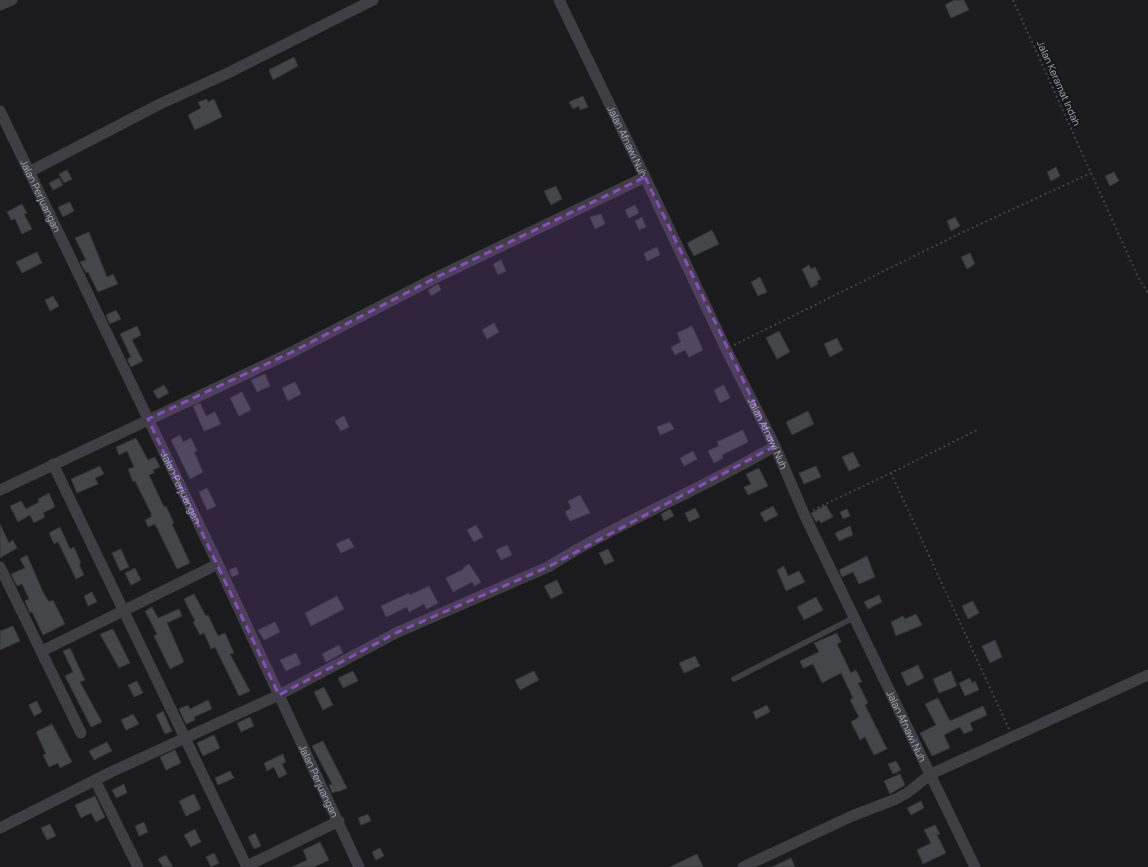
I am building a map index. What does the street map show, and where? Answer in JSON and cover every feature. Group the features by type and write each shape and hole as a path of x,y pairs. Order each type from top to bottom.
{"street":[{"path":"0,6 12,0"},
{"path":"29,172 160,104 228,73 373,0"},
{"name":"Jalan Afnawi Nuh","path":"559,0 726,349 775,446 804,514 975,867"},
{"name":"Jalan Perjuangan","path":"0,110 218,564 360,867"},
{"path":"0,490 290,353 437,277 645,177"},
{"path":"0,828 95,780 279,695 398,632 548,567 570,553 661,504 721,476 775,446"},
{"path":"53,464 248,867 251,864 339,821"},
{"path":"42,651 218,564"},
{"path":"0,567 82,733"},
{"path":"743,867 852,816 896,800 931,774 1148,676"},
{"path":"95,780 138,867"}],"lane":[{"path":"734,679 855,617"}],"path":[{"name":"Jalan Keramat Indah","path":"1013,0 1138,277 1148,292"},
{"path":"726,349 959,234 1091,173"},
{"path":"804,514 977,430"},
{"path":"891,473 1013,737"}],"highlighted area":[{"path":"645,177 775,446 548,567 398,632 279,695 148,419 290,353 437,277"}],"building":[{"path":"954,0 964,0 969,10 951,18 945,5"},
{"path":"294,57 298,66 273,80 269,70"},
{"path":"583,96 588,107 580,110 579,106 573,109 569,102"},
{"path":"207,99 208,102 214,99 222,117 195,130 188,115 201,108 198,102"},
{"path":"1056,167 1060,176 1051,181 1047,172"},
{"path":"67,170 72,179 64,183 59,174"},
{"path":"1114,172 1119,181 1110,186 1105,176"},
{"path":"59,178 63,185 53,190 49,183"},
{"path":"556,186 562,199 551,205 544,191"},
{"path":"70,202 74,211 63,217 58,207"},
{"path":"22,204 27,213 24,214 32,229 22,234 15,219 11,220 7,212"},
{"path":"635,205 639,213 629,218 625,210"},
{"path":"601,214 605,224 595,229 590,217"},
{"path":"642,217 646,227 639,230 635,221"},
{"path":"955,217 960,226 951,231 947,221"},
{"path":"712,230 719,244 694,256 687,243"},
{"path":"89,232 107,277 113,274 118,284 98,292 88,272 86,273 80,262 86,260 75,238"},
{"path":"657,247 660,255 647,261 644,253"},
{"path":"37,252 42,263 22,273 16,262"},
{"path":"970,253 975,264 967,269 961,257"},
{"path":"501,260 506,271 498,275 493,264"},
{"path":"809,265 811,269 815,267 821,279 817,281 818,284 811,288 802,269"},
{"path":"760,277 767,292 758,296 751,282"},
{"path":"438,284 441,290 431,296 428,290"},
{"path":"53,296 59,306 50,311 45,300"},
{"path":"116,310 121,319 110,324 106,315"},
{"path":"494,323 499,332 487,339 482,330"},
{"path":"137,326 141,335 132,340 143,361 131,367 127,359 131,357 120,334"},
{"path":"692,326 703,350 689,357 685,350 675,355 671,347 681,342 677,333"},
{"path":"779,331 790,352 777,359 766,338"},
{"path":"837,338 843,350 830,357 824,344"},
{"path":"265,374 270,386 257,392 251,380"},
{"path":"295,382 301,394 288,401 282,388"},
{"path":"164,385 169,393 158,399 153,391"},
{"path":"724,385 730,398 720,403 714,390"},
{"path":"242,392 251,410 239,416 230,398"},
{"path":"200,403 206,416 215,412 221,424 204,431 193,406"},
{"path":"808,411 814,424 792,435 786,422"},
{"path":"344,416 349,427 341,431 335,421"},
{"path":"670,422 674,429 660,435 657,427"},
{"path":"743,430 748,442 722,455 723,458 714,463 708,451 719,446 717,442"},
{"path":"180,435 183,442 191,438 197,451 194,452 203,472 190,479 171,440"},
{"path":"136,438 148,460 155,457 160,467 153,470 154,473 149,475 164,507 166,506 174,523 172,524 190,563 177,569 155,524 148,527 145,520 151,517 151,513 135,481 133,482 128,469 134,467 127,451 119,455 116,447"},
{"path":"693,451 697,459 684,466 680,458"},
{"path":"853,452 860,466 849,471 842,457"},
{"path":"100,466 104,474 95,478 98,484 77,493 71,479"},
{"path":"816,466 821,477 804,484 799,473"},
{"path":"759,468 768,486 748,495 744,487 751,484 746,474"},
{"path":"207,488 216,506 207,510 199,492"},
{"path":"49,493 55,507 43,513 45,517 34,523 30,515 18,522 10,506 21,501 26,509 39,502 38,499"},
{"path":"580,495 590,513 570,521 565,512 571,508 568,501"},
{"path":"826,505 833,517 821,523 819,520 816,522 811,513"},
{"path":"773,506 778,515 765,522 760,513"},
{"path":"695,508 700,517 689,522 685,513"},
{"path":"670,509 674,516 664,521 661,514"},
{"path":"847,509 850,516 843,519 840,512"},
{"path":"0,524 9,543 13,540 17,548 0,558"},
{"path":"476,525 483,537 474,542 467,530"},
{"path":"850,526 853,535 839,541 835,533"},
{"path":"60,527 70,549 74,547 81,563 79,564 84,575 76,579 58,542 54,544 49,533"},
{"path":"349,538 354,547 341,553 336,544"},
{"path":"507,545 512,555 501,560 496,550"},
{"path":"121,549 129,567 120,571 112,553"},
{"path":"608,549 614,561 605,565 599,553"},
{"path":"27,555 43,592 49,602 53,600 65,624 43,635 25,601 29,599 22,584 17,586 11,574 25,568 20,559"},
{"path":"867,556 875,577 859,584 853,572 842,577 839,570"},
{"path":"469,564 481,582 475,586 472,582 453,592 446,578 464,569 463,568"},
{"path":"784,566 788,576 799,571 805,582 786,591 777,570"},
{"path":"236,567 239,574 232,577 229,570"},
{"path":"135,568 141,580 131,585 125,573"},
{"path":"557,580 563,593 551,599 544,586"},
{"path":"429,586 438,603 427,609 424,604 409,612 407,607 386,617 381,606 409,593 410,595"},
{"path":"92,592 97,602 88,606 84,596"},
{"path":"194,594 206,616 208,615 218,636 225,633 234,653 230,654 250,691 239,696 215,647 211,649 204,633 200,635 184,599"},
{"path":"879,595 882,602 868,609 864,602"},
{"path":"337,596 344,609 311,626 305,613"},
{"path":"816,597 823,610 804,620 797,607"},
{"path":"973,601 979,613 968,619 962,606"},
{"path":"152,607 158,618 179,609 182,616 167,623 184,662 170,669 154,636 157,634 145,611"},
{"path":"916,614 922,625 896,636 891,622 903,616 905,619"},
{"path":"275,622 280,632 264,640 258,630"},
{"path":"13,626 20,641 0,650 0,631"},
{"path":"113,629 130,663 119,668 100,634"},
{"path":"837,633 841,642 837,644 851,673 856,670 862,682 858,683 868,703 865,705 887,749 874,755 865,737 860,740 851,722 859,717 850,700 853,698 841,673 822,683 813,664 803,668 800,661 819,652 814,643"},
{"path":"995,640 1002,657 990,663 982,646"},
{"path":"339,645 343,653 326,662 322,654"},
{"path":"70,648 85,680 80,682 102,722 91,727 65,676 73,672 63,651"},
{"path":"296,653 301,664 286,671 280,660"},
{"path":"695,656 700,666 684,673 679,663"},
{"path":"918,665 924,678 907,686 901,673"},
{"path":"353,671 358,681 343,688 338,678"},
{"path":"534,671 539,680 520,690 515,680"},
{"path":"951,671 957,686 939,693 933,679"},
{"path":"970,678 972,683 975,681 979,690 965,696 959,683"},
{"path":"137,681 143,693 134,697 128,685"},
{"path":"324,687 333,705 323,710 314,692"},
{"path":"938,698 950,721 983,706 987,715 970,723 973,730 964,734 960,727 944,735 950,748 932,756 920,733 936,725 925,704"},
{"path":"208,700 212,709 194,717 195,720 186,724 179,709 188,705 190,709"},
{"path":"37,701 42,712 34,716 29,705"},
{"path":"767,705 770,712 756,719 753,712"},
{"path":"163,711 172,731 165,734 156,715"},
{"path":"133,714 139,724 126,730 121,720"},
{"path":"250,717 254,726 241,732 237,723"},
{"path":"52,724 72,762 60,768 58,763 49,767 43,755 46,754 36,732"},
{"path":"214,735 220,748 203,756 197,743"},
{"path":"323,741 347,788 338,792 332,793 329,785 332,784 312,746"},
{"path":"107,742 112,751 94,760 89,751"},
{"path":"175,750 181,763 166,770 160,757"},
{"path":"283,754 286,762 282,764 287,774 279,778 274,767 267,771 264,763"},
{"path":"896,761 901,770 893,774 888,764"},
{"path":"230,771 234,778 218,785 215,778"},
{"path":"900,774 905,785 890,794 884,781"},
{"path":"124,784 127,793 116,798 112,790"},
{"path":"194,794 201,809 186,816 179,801"},
{"path":"95,796 105,817 96,822 91,813 81,818 75,805"},
{"path":"921,801 924,808 911,815 907,808"},
{"path":"368,814 371,821 361,825 358,818"},
{"path":"144,822 148,832 139,836 135,826"},
{"path":"50,824 56,836 47,840 41,828"},
{"path":"935,825 940,834 937,835 946,853 923,864 917,850 931,843 924,830"},
{"path":"195,829 201,842 191,847 184,835"},
{"path":"255,833 261,846 254,849 248,837"},
{"path":"320,842 329,860 314,867 292,867 307,860 303,850"},
{"path":"380,848 384,856 376,860 372,852"},
{"path":"214,853 219,863 211,867 206,857"},
{"path":"697,854 703,867 670,867"},
{"path":"166,855 173,867 163,867 158,859"},
{"path":"791,858 795,867 772,867"}]}
